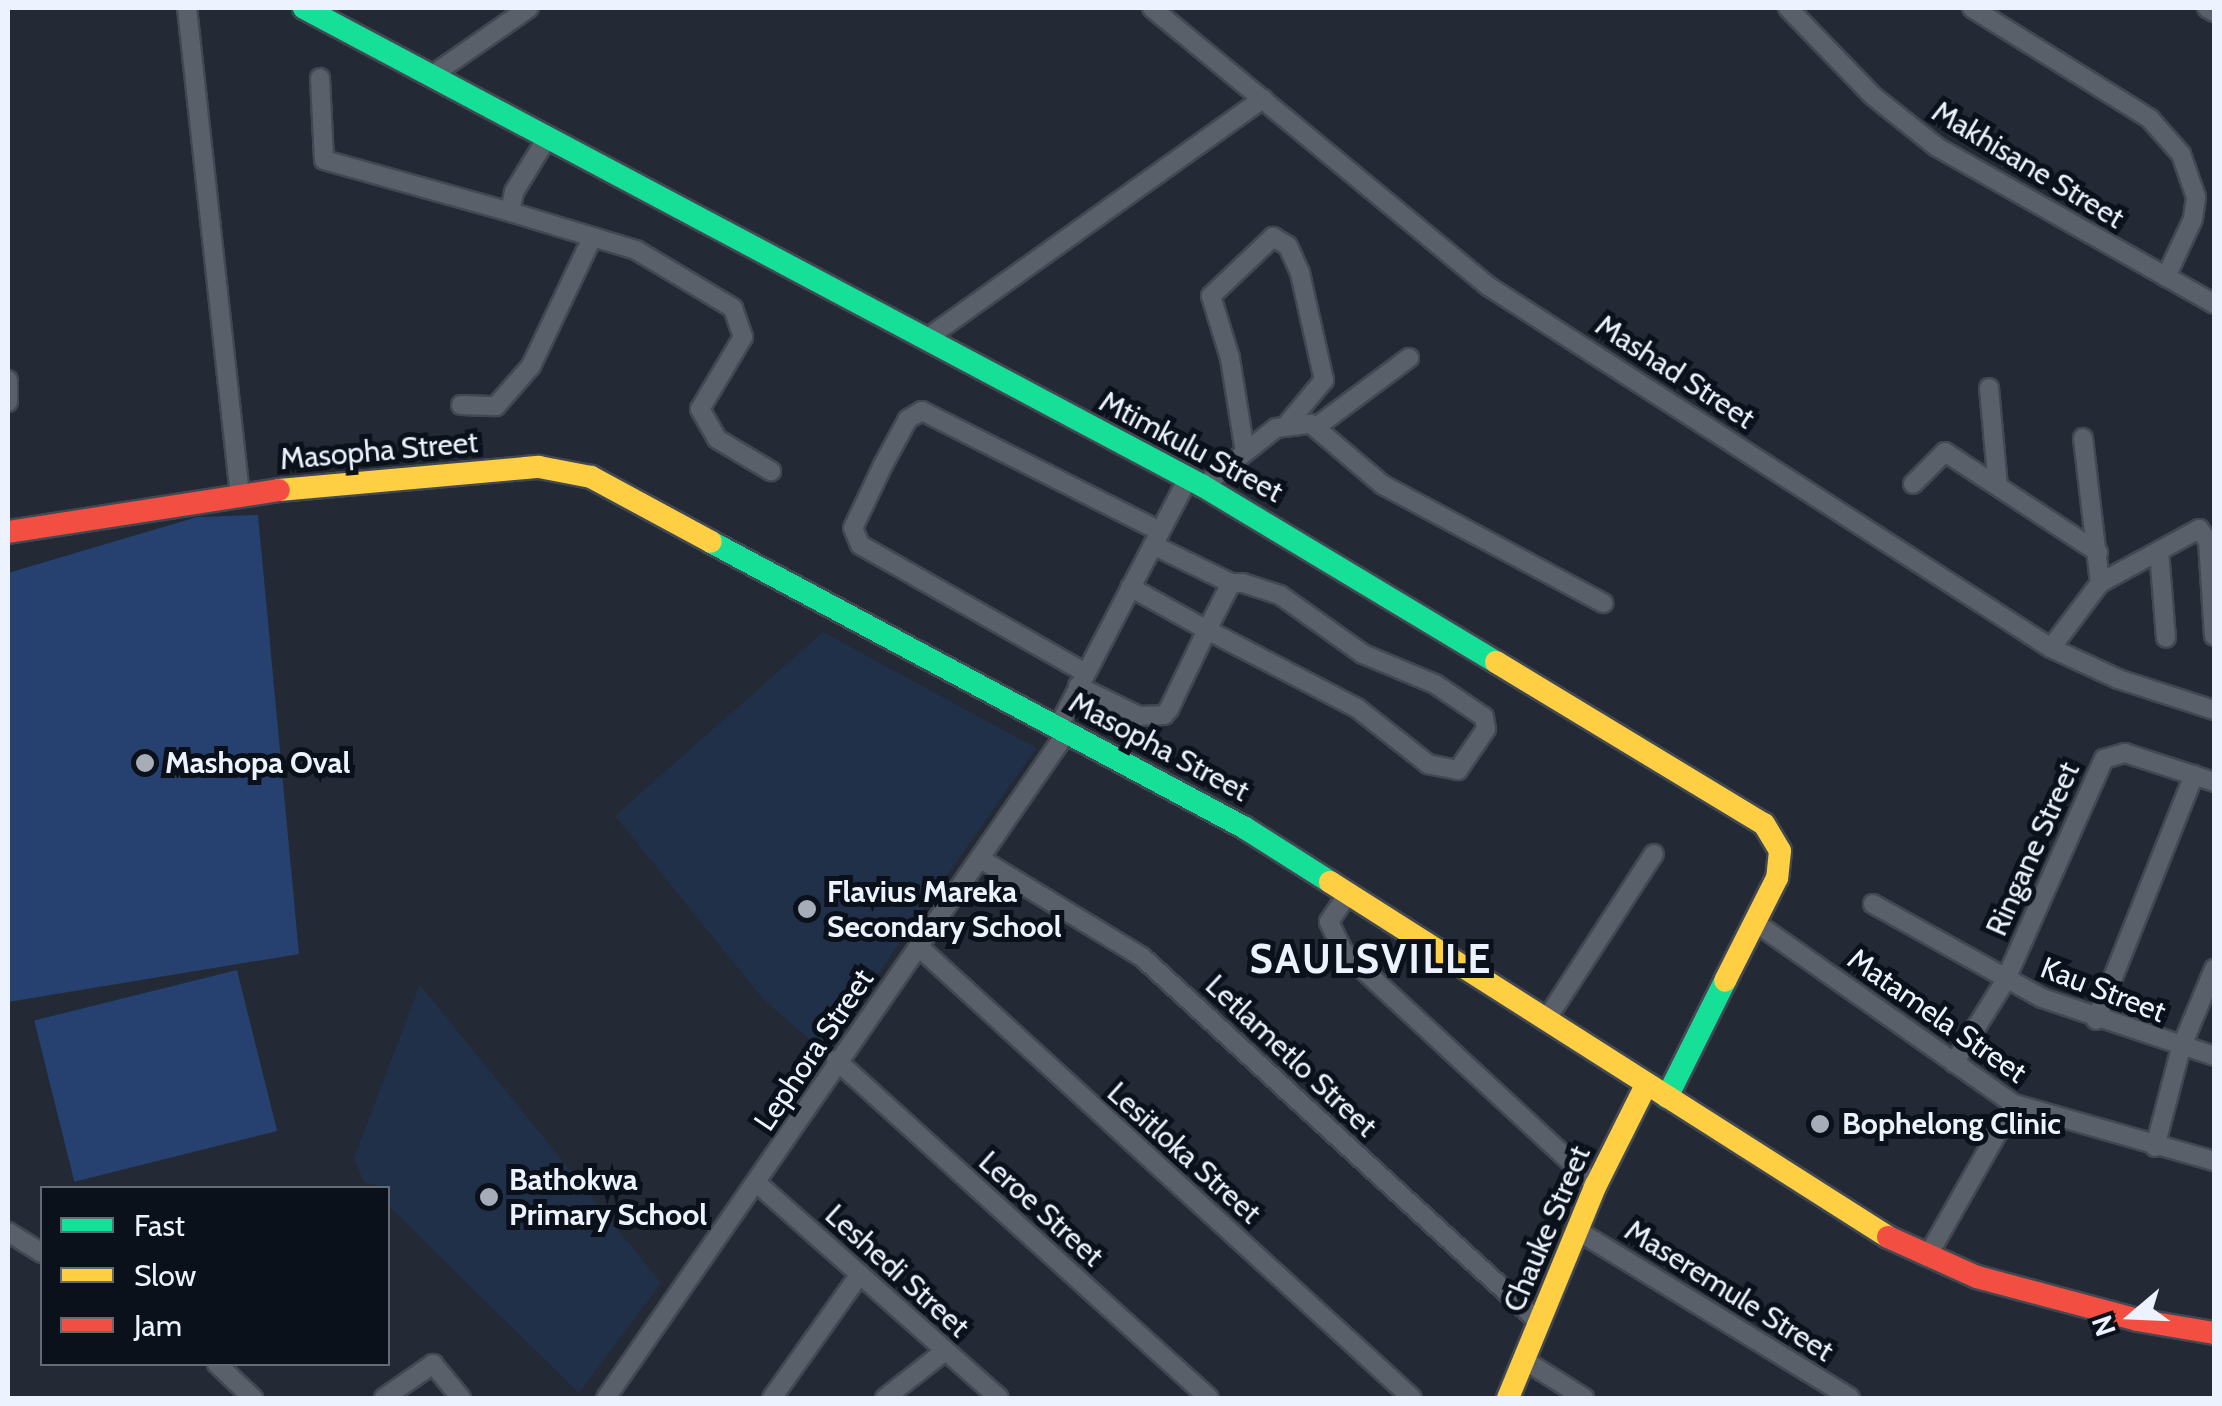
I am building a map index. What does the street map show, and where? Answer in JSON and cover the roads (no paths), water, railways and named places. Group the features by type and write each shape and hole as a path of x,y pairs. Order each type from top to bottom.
{"street":[{"path":"187,8 240,494"},
{"name":"Mtimkulu Street","path":"304,8 1196,482 1764,824 1777,840 1779,865 1756,923 1667,1097"},
{"path":"430,76 529,8"},
{"name":"Mashad Street","path":"1152,8 1488,286 2052,648 2118,679 2214,710"},
{"name":"Makhisane Street","path":"1788,8 1874,96 1937,147 2214,304"},
{"path":"1972,8 2150,119 2180,154 2196,197 2193,219 2166,277"},
{"path":"2207,8 2214,12"},
{"path":"320,78 324,160 510,212 665,264 732,308 743,338 700,410 717,439 771,471"},
{"path":"926,339 1263,99"},
{"path":"510,212 514,192 547,138"},
{"path":"1196,482 1246,452 1289,422 1324,380 1300,274 1288,246 1272,237 1211,296 1230,358 1246,452"},
{"path":"461,405 496,406 531,366 592,238"},
{"path":"1316,427 1409,358"},
{"path":"8,380 8,402"},
{"path":"1989,388 1998,486"},
{"path":"1130,587 1207,630 1357,708 1428,764 1458,770 1486,729 1484,717 1435,684 1363,654 1305,609 1231,583 922,410 908,419 853,528 860,544 1139,716 1164,715 1207,630 1231,583"},
{"path":"1289,422 1316,427 1383,485 1603,602"},
{"path":"2083,438 2100,583"},
{"path":"1913,484 1941,452 2098,552"},
{"name":"Masopha Street","path":"8,532 240,494 538,467 590,476 1062,729 1349,892 1646,1085 1927,1257 2118,1315 2214,1333"},
{"name":"Lephora Street","path":"606,1398 758,1184 836,1060 984,861 1062,729 1081,679 1156,538 1196,482"},
{"path":"2052,648 2100,583 2194,529 2206,535 2214,636"},
{"path":"2159,551 2166,638"},
{"name":"Ringane Street","path":"1954,1064 2004,981 2104,759 2125,753 2214,782"},
{"path":"2096,1020 2194,775"},
{"path":"1546,1020 1654,854"},
{"name":"Letlametlo Street","path":"984,861 1142,957 1539,1322"},
{"path":"1349,892 1329,922 1343,951 1596,1184"},
{"name":"Kau Street","path":"1873,904 2004,981 2096,1020 2214,1056"},
{"name":"Matamela Street","path":"1756,923 2014,1104 2155,1148 2214,1161"},
{"name":"Lesitloka Street","path":"919,948 1412,1398"},
{"path":"2155,1148 2181,1048 2212,981"},
{"name":"Leroe Street","path":"836,1060 1209,1398"},
{"name":"Chauke Street","path":"1508,1398 1596,1184 1646,1085"},
{"path":"1927,1257 2014,1104"},
{"name":"Leshedi Street","path":"758,1184 999,1398"},
{"name":"Maseremule Street","path":"1578,1231 1850,1398"},
{"path":"8,1232 40,1253"},
{"path":"772,1398 860,1274"},
{"path":"885,1398 945,1351"},
{"path":"1524,1360 1584,1398"},
{"path":"384,1398 433,1364 461,1398"},
{"path":"220,1366 254,1398"}],"place":[{"name":"Mashopa Oval","path":"145,763"},
{"name":"Flavius Mareka Secondary School","path":"807,909"},
{"name":"Bophelong Clinic","path":"1820,1124"},
{"name":"Bathokwa Primary School","path":"489,1197"}],"district":[{"name":"SAULSVILLE","path":"1371,959"}]}
